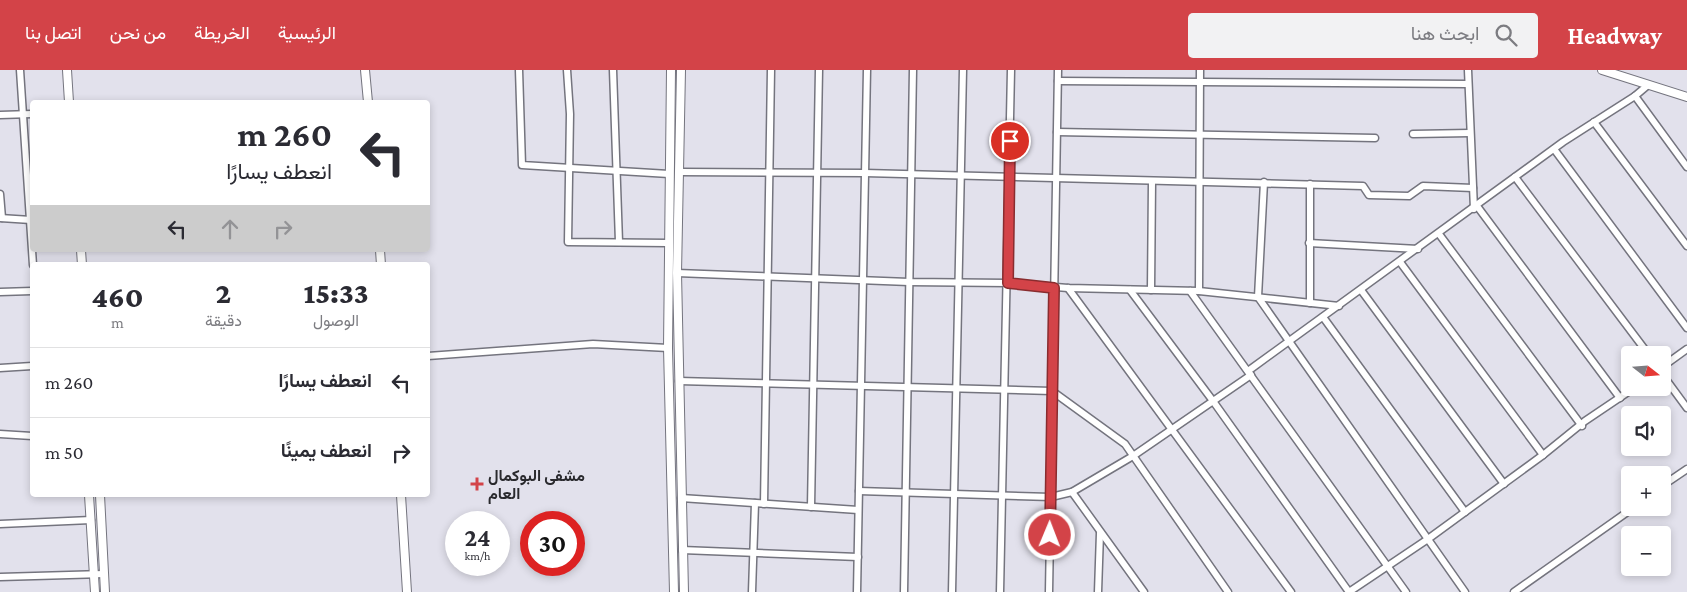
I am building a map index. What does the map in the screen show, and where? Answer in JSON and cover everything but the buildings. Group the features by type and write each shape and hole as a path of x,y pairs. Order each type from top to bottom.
{"street":[{"path":"20,70 30,207"},
{"path":"67,70 69,100"},
{"path":"365,70 368,100"},
{"path":"519,70 522,165 669,174"},
{"path":"567,70 570,168 568,242 668,243"},
{"path":"613,70 619,242"},
{"path":"672,70 668,243 668,348 674,592"},
{"path":"681,70 677,273 684,592"},
{"path":"764,504 772,70"},
{"path":"811,507 819,70"},
{"path":"857,592 867,70"},
{"path":"904,592 913,70"},
{"path":"952,592 963,70"},
{"path":"1000,592 1011,70"},
{"path":"1049,592 1058,70"},
{"path":"1198,291 1200,70"},
{"path":"1468,70 1467,84 1473,188 1476,207 1620,398"},
{"path":"1602,70 1687,97"},
{"path":"1058,81 1467,84"},
{"path":"859,492 954,495 1002,494 1051,497 1072,492 1133,456 1213,401 1289,342 1515,177 1635,96 1648,85"},
{"path":"1635,96 1687,167"},
{"path":"0,115 30,114"},
{"path":"1594,122 1687,246"},
{"path":"1057,132 1375,138"},
{"path":"1413,134 1470,133"},
{"path":"1554,149 1687,328"},
{"path":"680,172 817,172 1056,177 1152,182 1264,182 1363,186 1369,194 1408,196 1423,186 1473,188"},
{"path":"1515,177 1641,346"},
{"path":"1151,290 1152,182"},
{"path":"1264,182 1258,297 1465,592"},
{"path":"1310,184 1310,302"},
{"path":"0,194 1,218 30,220"},
{"path":"1438,234 1582,426"},
{"path":"1309,243 1418,249"},
{"path":"1400,262 1543,455"},
{"path":"677,273 909,282 1008,283 1054,288 1198,291 1339,306"},
{"path":"1068,288 1290,592"},
{"path":"1130,290 1213,401 1349,592 1428,540 1623,396"},
{"path":"1361,290 1504,484"},
{"path":"0,292 30,291"},
{"path":"1190,291 1406,592"},
{"path":"1323,317 1465,512"},
{"path":"430,356 593,344 668,348"},
{"path":"1671,361 1687,349"},
{"path":"0,368 30,366"},
{"path":"679,381 1052,391 1125,444 1228,592"},
{"path":"1671,386 1687,408"},
{"path":"0,434 30,436"},
{"path":"1671,480 1687,469"},
{"path":"1072,492 1100,534 1144,592"},
{"path":"89,497 95,592"},
{"path":"100,497 105,592"},
{"path":"400,497 407,592"},
{"path":"681,498 858,510"},
{"path":"752,592 755,503"},
{"path":"1514,592 1622,516"},
{"path":"0,524 91,520"},
{"path":"1098,592 1100,534"},
{"path":"682,550 858,557"},
{"path":"0,577 104,574"}],"place":[{"name":"مشفى البوكمال العام","path":"477,484"}],"route":[{"path":"1010,141 1008,283 1054,288 1050,535"}]}
